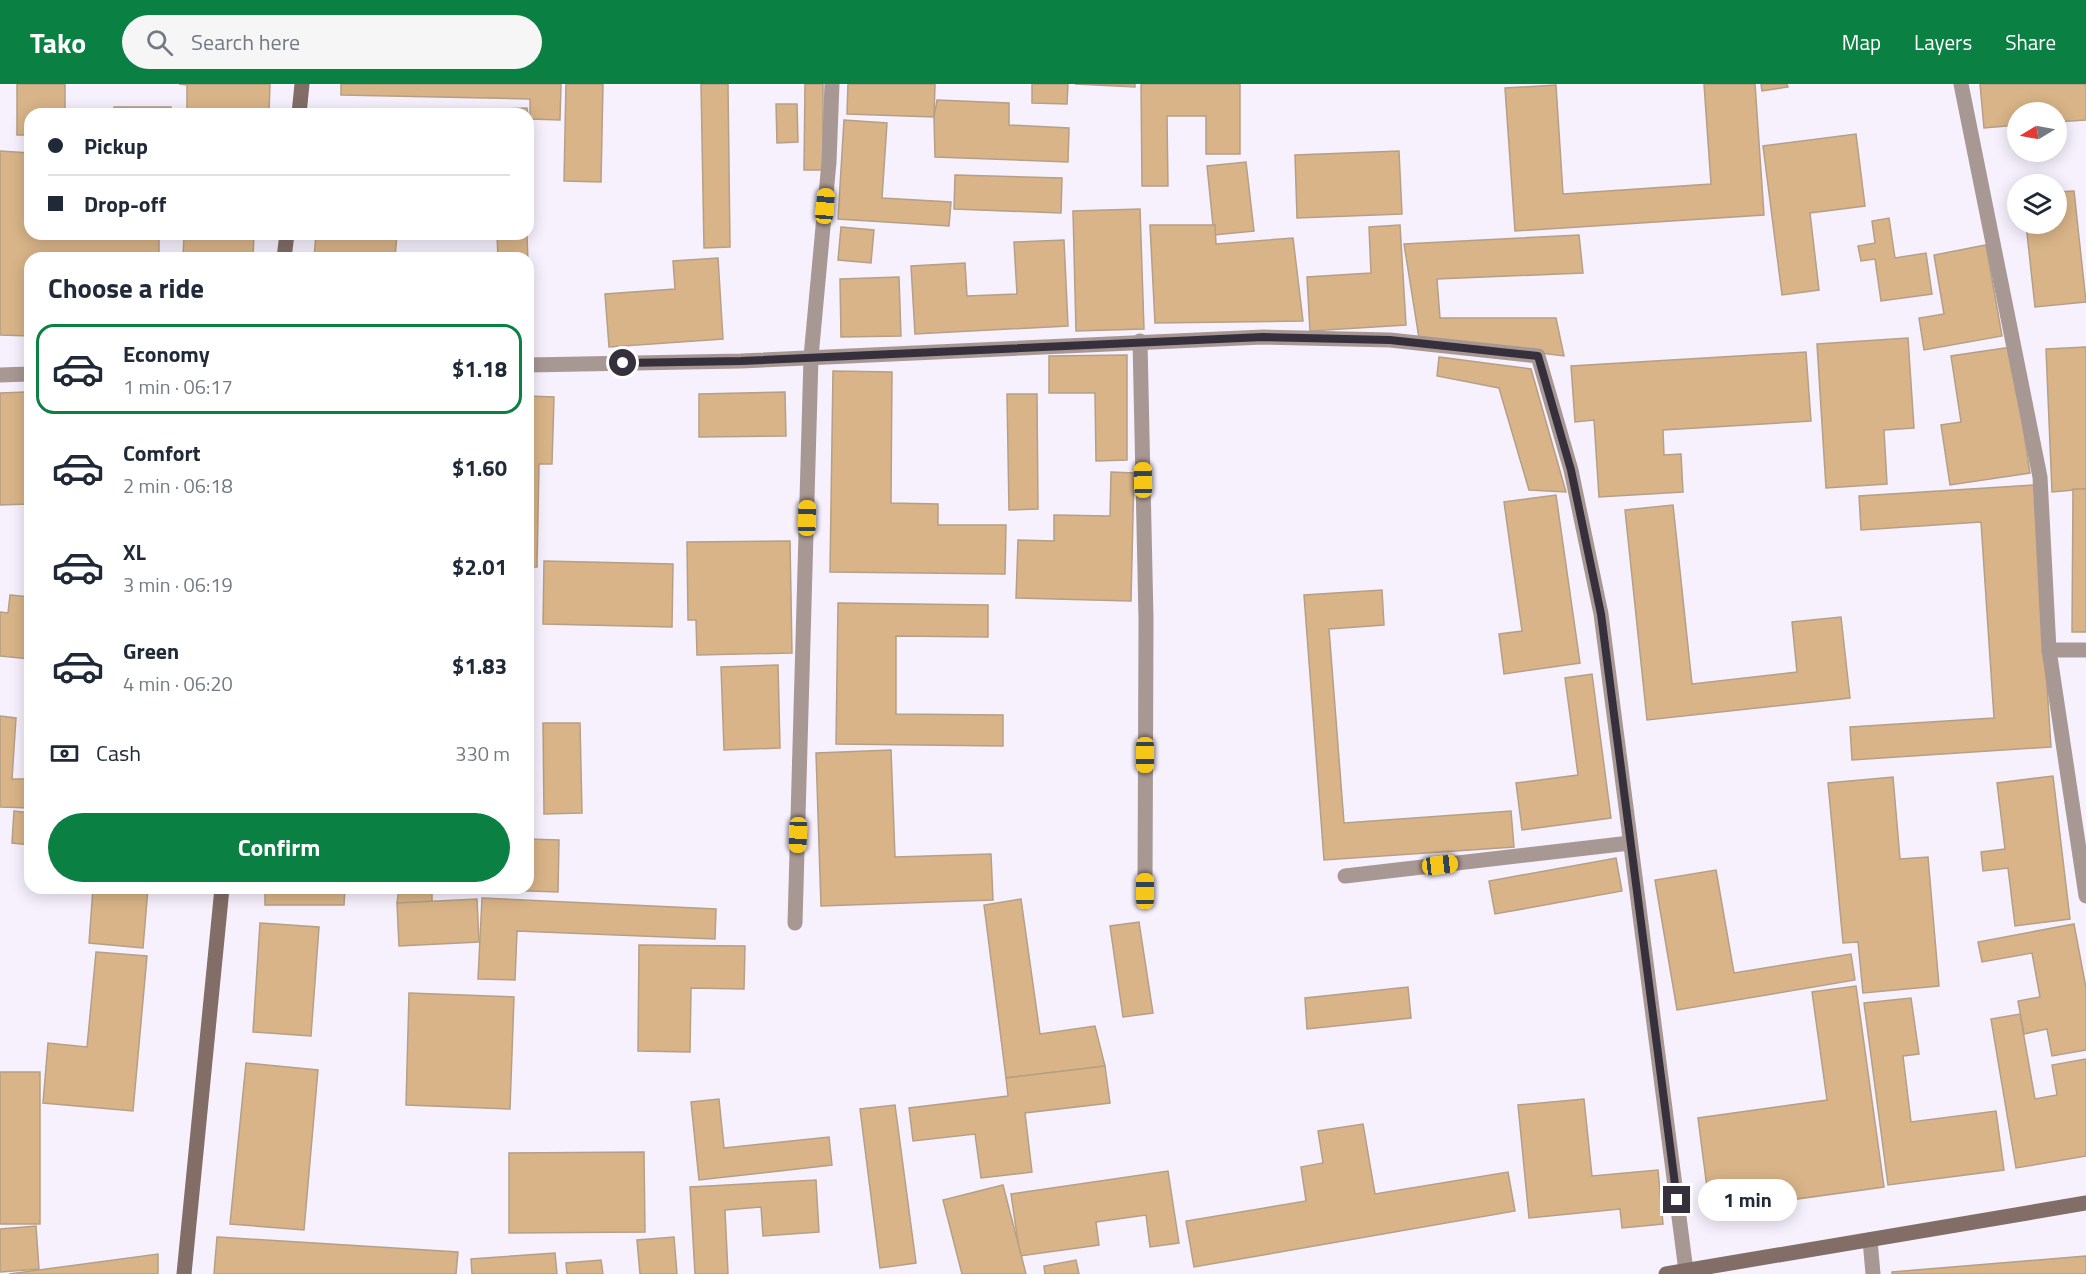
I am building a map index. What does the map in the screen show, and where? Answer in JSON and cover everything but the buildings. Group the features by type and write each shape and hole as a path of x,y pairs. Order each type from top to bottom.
{"street":[{"path":"300,108 302,84"},
{"path":"795,923 811,357 829,162 831,84"},
{"path":"1961,84 2040,477 2049,650 2086,896"},
{"path":"534,365 741,361 1263,337 1390,340 1538,356 1571,470 1601,614 1686,1271"},
{"path":"1140,341 1146,619 1145,891"},
{"path":"0,375 24,374"},
{"path":"2049,650 2086,650"},
{"path":"1345,876 1630,843"},
{"path":"184,1274 221,894"},
{"path":"1666,1274 2086,1203"},
{"path":"1870,1240 1873,1274"}],"route":[{"path":"623,363 741,361 1263,337 1390,340 1538,356 1571,470 1601,614 1677,1200"}]}
